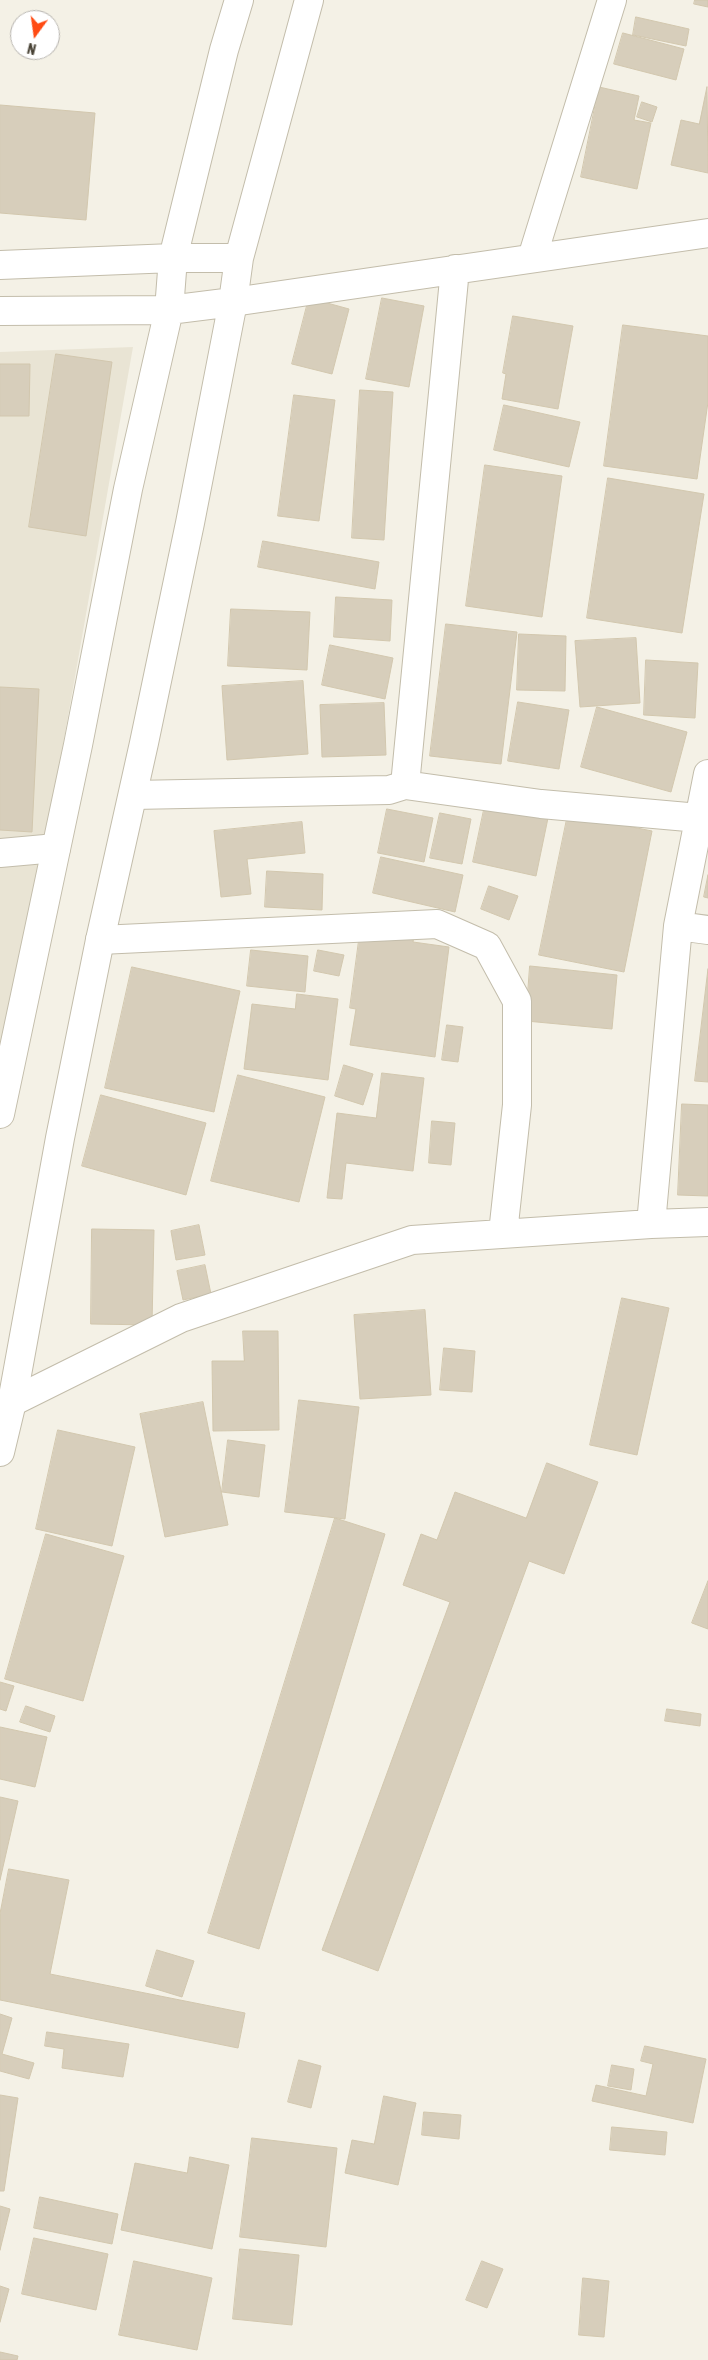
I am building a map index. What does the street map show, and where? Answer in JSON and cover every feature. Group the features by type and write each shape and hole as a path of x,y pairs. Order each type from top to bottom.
{"street":[{"path":"0,1114 128,489 169,310 173,258 224,50 239,0"},
{"path":"0,1452 12,1402 60,1138 100,940 190,523 233,302 239,258 310,0"},
{"path":"532,258 612,0"},
{"path":"0,311 169,310 708,233"},
{"path":"0,265 173,258 239,258"},
{"path":"405,785 455,269"},
{"path":"651,1224 678,926 708,774"},
{"path":"132,795 389,790 405,785 541,804 699,818"},
{"path":"0,852 56,848"},
{"path":"100,940 437,924 487,946 517,1001 517,1105 503,1233"},
{"path":"678,926 708,930"},
{"path":"12,1402 181,1318 412,1240 708,1222"}],"shaded area":[{"path":"133,347 0,1103 0,352"}],"building":[{"path":"695,0 708,0 708,7 694,4"},
{"path":"636,17 689,29 686,46 633,35"},
{"path":"623,33 684,49 676,80 614,64"},
{"path":"599,87 639,96 634,120 651,123 637,189 581,177"},
{"path":"707,87 708,173 671,165 681,120 699,124"},
{"path":"642,102 657,107 652,122 637,117"},
{"path":"0,105 95,113 86,220 0,213"},
{"path":"309,298 349,309 332,374 292,364"},
{"path":"382,298 424,306 409,387 366,379"},
{"path":"513,316 573,326 558,409 502,399 506,374 503,373"},
{"path":"623,325 708,336 708,402 697,479 604,466"},
{"path":"56,354 112,362 86,536 29,527"},
{"path":"0,364 30,364 29,416 0,416"},
{"path":"360,390 393,392 384,540 352,538"},
{"path":"294,395 335,400 319,521 278,516"},
{"path":"504,405 580,422 569,467 494,450"},
{"path":"485,465 562,476 542,617 466,606"},
{"path":"608,478 704,494 682,633 587,618"},
{"path":"263,541 379,562 375,589 258,567"},
{"path":"336,597 392,600 390,641 334,637"},
{"path":"231,609 310,612 307,670 228,666"},
{"path":"446,624 517,632 501,764 430,756"},
{"path":"519,634 566,636 565,691 517,690"},
{"path":"636,638 640,703 580,707 575,641"},
{"path":"330,645 393,658 385,699 322,685"},
{"path":"646,660 698,663 695,718 644,715"},
{"path":"303,681 308,754 227,760 222,686"},
{"path":"0,687 39,689 32,832 0,830"},
{"path":"518,702 569,710 559,769 508,761"},
{"path":"384,703 386,755 322,757 320,705"},
{"path":"597,707 687,732 671,792 581,767"},
{"path":"485,805 548,818 536,876 473,862"},
{"path":"387,809 433,818 424,862 378,853"},
{"path":"440,813 471,819 462,864 430,858"},
{"path":"568,814 652,831 624,972 539,955"},
{"path":"302,822 305,853 247,859 251,894 221,897 214,831"},
{"path":"381,857 463,875 455,912 373,893"},
{"path":"267,871 323,874 322,910 265,907"},
{"path":"708,875 708,898 704,897"},
{"path":"489,886 518,896 509,920 481,909"},
{"path":"360,933 414,936 413,942 449,947 435,1057 350,1045 356,1009 350,1008"},
{"path":"251,950 308,956 305,992 247,986"},
{"path":"318,950 344,955 339,976 314,971"},
{"path":"530,966 617,975 612,1029 526,1021"},
{"path":"132,967 240,991 214,1112 105,1088"},
{"path":"708,969 708,1082 695,1081"},
{"path":"297,994 338,999 328,1080 244,1069 252,1004 295,1009"},
{"path":"447,1025 463,1027 458,1062 442,1060"},
{"path":"344,1065 373,1074 363,1105 335,1096"},
{"path":"382,1073 424,1078 413,1171 346,1163 342,1199 327,1198 337,1113 376,1118"},
{"path":"238,1075 325,1097 299,1202 211,1181"},
{"path":"101,1095 206,1123 186,1195 82,1166"},
{"path":"682,1104 708,1105 708,1196 678,1195"},
{"path":"432,1121 455,1123 451,1165 429,1163"},
{"path":"199,1225 205,1255 176,1260 171,1231"},
{"path":"92,1229 154,1230 152,1325 91,1324"},
{"path":"205,1265 211,1294 183,1300 177,1271"},
{"path":"622,1298 669,1308 637,1455 590,1445"},
{"path":"425,1310 431,1395 360,1399 354,1315"},
{"path":"243,1331 278,1331 279,1430 213,1431 212,1361 244,1361"},
{"path":"444,1348 475,1351 472,1392 440,1390"},
{"path":"299,1400 359,1407 345,1519 285,1512"},
{"path":"203,1402 228,1525 165,1537 140,1414"},
{"path":"58,1430 135,1447 112,1546 36,1529"},
{"path":"228,1440 265,1445 259,1497 222,1492"},
{"path":"547,1463 598,1482 564,1574 529,1561 378,1971 322,1950 450,1602 403,1585 421,1534 437,1540 455,1492 526,1518"},
{"path":"335,1518 385,1534 259,1949 208,1933"},
{"path":"46,1534 124,1556 83,1701 5,1679"},
{"path":"708,1581 708,1629 692,1623"},
{"path":"0,1682 14,1686 6,1711 0,1709"},
{"path":"26,1706 55,1716 50,1732 20,1722"},
{"path":"667,1709 701,1714 700,1726 665,1721"},
{"path":"0,1727 47,1737 35,1787 0,1779"},
{"path":"0,1797 18,1801 0,1880"},
{"path":"9,1869 69,1880 50,1974 245,2013 238,2048 0,2000 0,1914"},
{"path":"157,1950 194,1961 182,1997 146,1986"},
{"path":"0,2014 12,2018 2,2054 34,2063 29,2079 0,2071"},
{"path":"47,2032 129,2044 123,2077 62,2068 64,2049 45,2046"},
{"path":"645,2046 706,2059 693,2123 592,2101 596,2085 646,2096 653,2064 641,2061"},
{"path":"299,2060 321,2066 311,2108 288,2102"},
{"path":"612,2065 634,2069 631,2090 608,2086"},
{"path":"0,2095 18,2098 4,2191 0,2191"},
{"path":"384,2096 416,2103 398,2185 345,2173 352,2140 374,2144"},
{"path":"424,2112 461,2115 459,2139 422,2135"},
{"path":"612,2127 667,2132 665,2155 610,2150"},
{"path":"252,2138 337,2148 326,2247 240,2237"},
{"path":"190,2157 229,2165 212,2249 121,2230 135,2163 187,2173"},
{"path":"40,2197 118,2214 112,2244 34,2228"},
{"path":"0,2206 10,2209 0,2250"},
{"path":"34,2238 108,2254 96,2310 22,2294"},
{"path":"240,2249 299,2255 292,2325 233,2319"},
{"path":"134,2261 212,2278 197,2350 119,2335"},
{"path":"482,2261 503,2269 487,2308 466,2300"},
{"path":"583,2278 609,2281 604,2337 579,2335"},
{"path":"0,2286 9,2289 0,2322"},
{"path":"0,2352 18,2356 17,2360 0,2360"}]}
